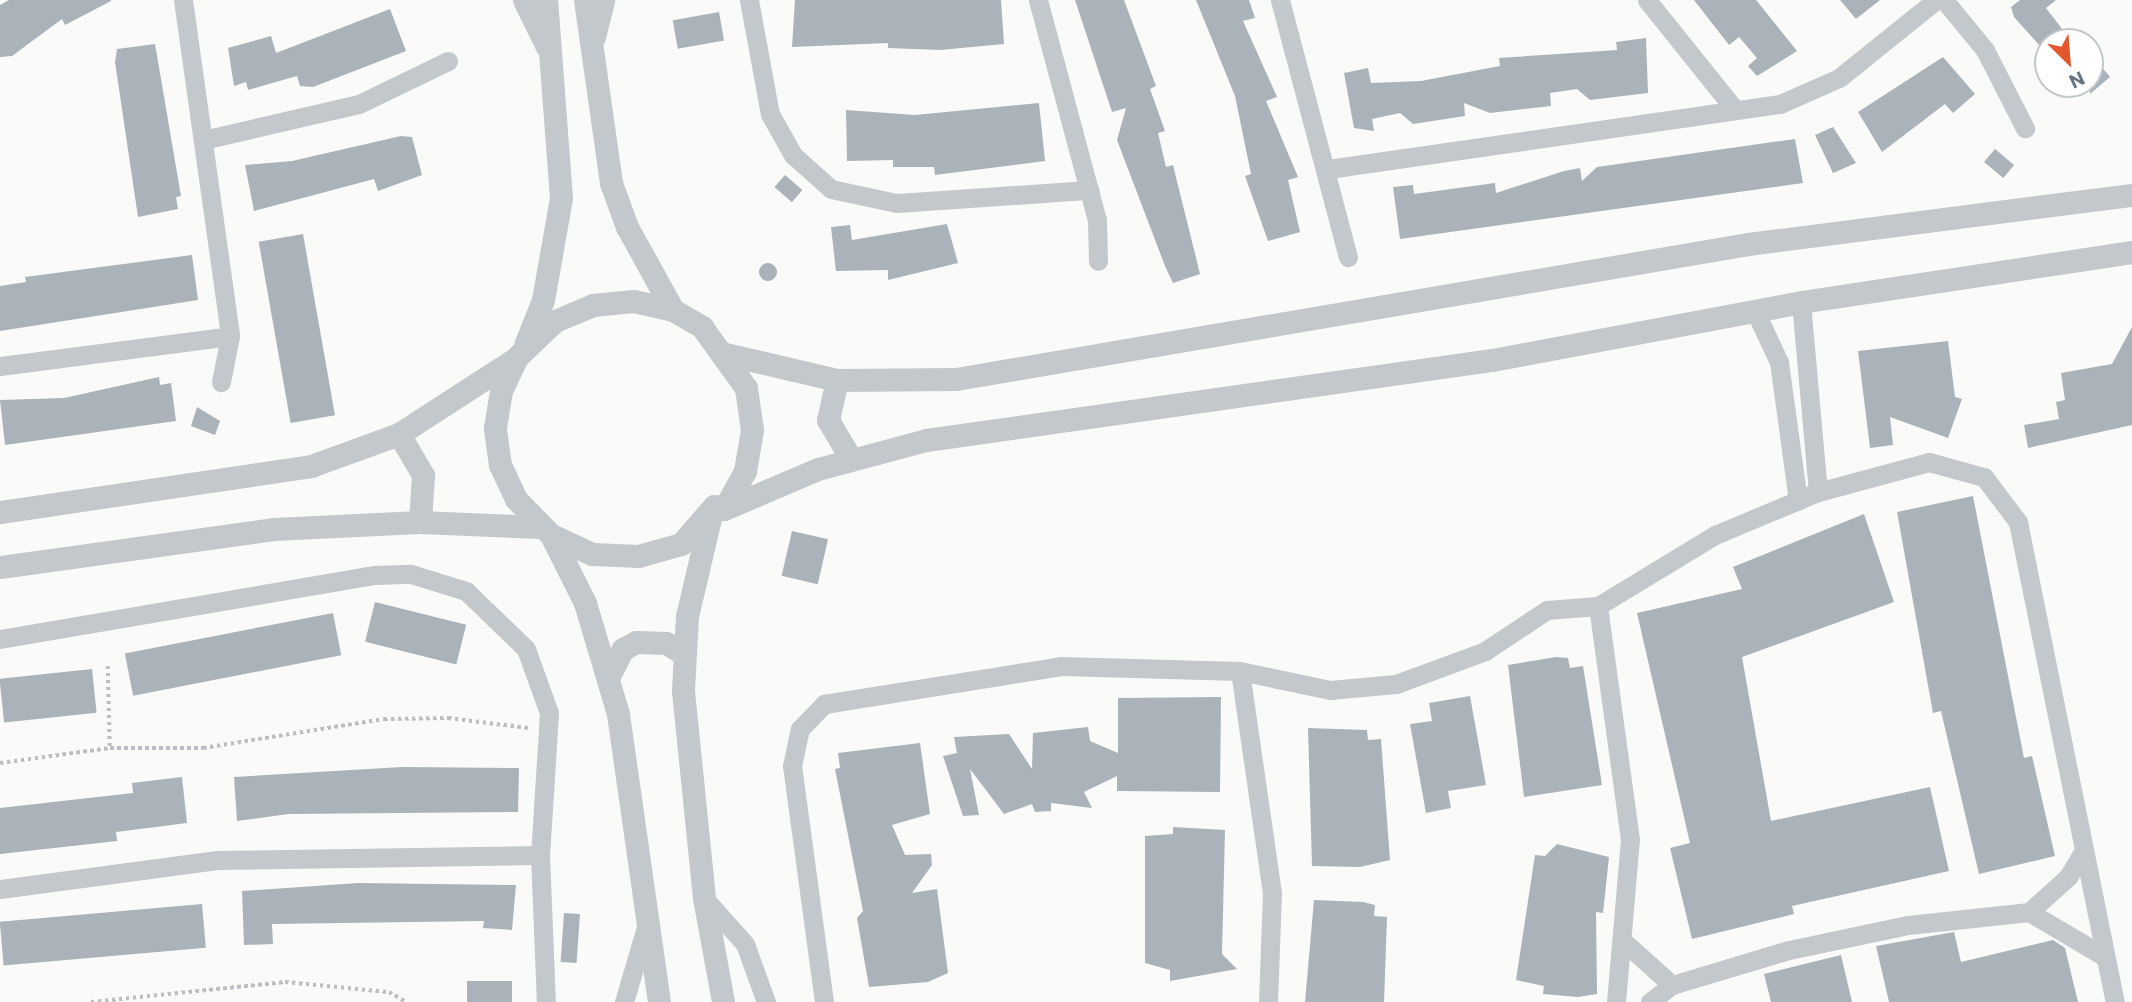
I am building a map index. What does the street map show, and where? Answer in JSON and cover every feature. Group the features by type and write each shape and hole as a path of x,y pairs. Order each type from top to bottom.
{"street":[{"path":"183,0 230,336 221,382"},
{"path":"524,0 552,56"},
{"path":"749,0 770,114 793,155 831,189 897,203 1090,190"},
{"path":"1038,0 1101,237 1098,261"},
{"path":"1280,0 1328,169 1348,257"},
{"path":"1647,0 1735,110"},
{"path":"1328,169 1735,110 1822,89 1936,0"},
{"path":"1944,0 1985,50 2025,128"},
{"path":"659,1002 609,676 584,603 546,531 516,499 497,440 501,391 521,352 542,300 561,198 547,10 591,5 591,47 611,183 626,227 673,310"},
{"path":"202,140 359,104 448,61"},
{"path":"721,353 837,380 956,379 1748,244 2132,195"},
{"path":"719,507 851,458 964,433 1492,360 1801,302 2132,252"},
{"path":"0,512 265,477 399,434 521,352 555,321 593,304 634,301 673,310 702,327 746,388 752,430 745,471 719,507 681,544 638,556 592,554 546,531 420,522 273,529 0,567"},
{"path":"1801,302 1818,492"},
{"path":"1755,310 1779,362 1798,501"},
{"path":"0,366 230,336"},
{"path":"837,380 828,421 851,458"},
{"path":"399,434 423,475 420,522"},
{"path":"824,1002 792,766 810,714 842,699 1060,666 1240,671 1329,690 1396,684 1475,656 1546,610 1598,606 1715,535 1818,492 1929,463 1984,477 2005,496 2018,522 2082,854 2115,1002"},
{"path":"719,507 694,579 684,654 704,898 723,1002"},
{"path":"0,639 411,574 466,591 507,626 543,682 548,731 540,855 546,1002"},
{"path":"1598,606 1630,839 1616,1002"},
{"path":"609,676 623,649 636,642 666,643 684,654"},
{"path":"1240,671 1272,893 1268,1002"},
{"path":"1650,1002 1672,985 1789,950 1908,925 2029,912 2060,886 2082,854"},
{"path":"0,890 218,860 540,855"},
{"path":"704,898 745,944 766,1002"},
{"path":"2029,912 2105,957"},
{"path":"624,1002 647,924"},
{"path":"1622,940 1672,985"}],"path":[{"path":"108,666 110,748"},
{"path":"0,763 110,748 203,748 384,719 448,718 548,731"},
{"path":"91,1002 285,982 389,992 406,1002"}],"building":[{"path":"9,0 111,1 65,25 62,19 12,56 0,57 0,5"},
{"path":"795,0 1001,0 1004,44 940,50 888,48 888,43 792,47"},
{"path":"1075,0 1124,0 1156,86 1150,89 1165,131 1158,133 1166,167 1173,165 1200,274 1173,283 1165,266 1117,140 1126,108 1112,112"},
{"path":"1196,0 1249,0 1255,18 1243,21 1277,97 1266,101 1298,177 1288,180 1300,232 1268,241 1245,176 1251,174 1235,96"},
{"path":"1694,0 1756,0 1797,51 1757,76 1748,66 1757,58 1739,37 1729,45"},
{"path":"1840,0 1880,0 1856,19"},
{"path":"2020,0 2056,0 2046,8 2061,28 2034,28 2034,39 2014,17 2011,7"},
{"path":"390,9 406,51 313,87 300,86 297,76 248,90 246,82 234,86 228,48 271,36 276,53"},
{"path":"719,12 724,41 678,49 673,20"},
{"path":"1646,38 1648,93 1590,100 1577,89 1550,93 1551,106 1490,113 1464,103 1465,116 1413,124 1400,113 1372,119 1374,131 1354,128 1344,73 1368,68 1371,83 1421,81 1500,66 1499,58 1617,50 1616,42"},
{"path":"155,44 181,196 176,197 178,209 138,217 115,62 117,49"},
{"path":"1943,57 1975,94 1953,113 1945,104 1882,152 1858,112"},
{"path":"2104,70 2110,77 2104,82"},
{"path":"1039,103 1045,161 935,175 934,167 893,167 893,160 847,161 846,110 915,115"},
{"path":"1833,127 1856,163 1833,173 1815,135"},
{"path":"401,136 412,137 422,175 378,191 374,179 254,211 245,165 292,161"},
{"path":"1795,139 1803,183 1400,239 1393,187 1413,185 1414,194 1495,183 1496,193 1580,168 1582,181 1597,167"},
{"path":"1995,149 2014,165 2003,178 1984,162"},
{"path":"785,175 802,190 792,202 775,187"},
{"path":"947,224 958,263 888,280 888,270 836,271 831,227 850,225 852,240"},
{"path":"303,234 335,415 291,423 259,242"},
{"path":"192,255 198,300 0,331 0,286 26,282 25,277"},
{"path":"768,263 774,266 777,272 774,278 768,281 762,278 759,272 762,266"},
{"path":"2132,327 2132,425 2028,448 2024,425 2059,419 2056,402 2065,400 2061,373 2112,364"},
{"path":"1948,341 1955,397 1962,399 1948,438 1890,417 1893,445 1870,448 1858,351"},
{"path":"159,377 160,385 171,383 176,421 5,445 0,400 64,398"},
{"path":"197,407 220,421 215,435 191,426"},
{"path":"1973,496 2024,758 2032,756 2055,856 1979,874 1941,711 1933,713 1897,512"},
{"path":"1864,514 1894,602 1742,657 1771,821 1930,787 1949,871 1792,906 1794,914 1692,939 1670,848 1690,843 1637,613 1742,589 1733,567"},
{"path":"792,531 828,539 818,584 782,576"},
{"path":"375,602 466,625 456,665 365,642"},
{"path":"333,613 341,655 133,696 125,653"},
{"path":"1556,657 1568,658 1570,668 1583,666 1602,785 1524,797 1508,665"},
{"path":"92,669 97,713 4,722 0,679"},
{"path":"1470,696 1486,785 1448,791 1451,808 1426,813 1410,724 1432,721 1429,703"},
{"path":"1221,697 1220,792 1117,791 1117,776 1084,792 1092,808 1051,803 1051,811 1035,812 1032,804 1004,814 970,769 979,815 963,816 943,756 957,753 954,737 1009,734 1032,769 1033,733 1088,727 1090,741 1118,753 1118,698"},
{"path":"1308,728 1367,730 1368,740 1381,739 1390,860 1360,867 1312,866"},
{"path":"920,743 930,814 892,825 905,855 931,854 932,865 912,893 937,889 948,973 928,982 869,987 857,918 863,911 835,769 840,768 838,753"},
{"path":"402,767 519,768 518,812 289,814 237,821 234,777"},
{"path":"182,777 187,823 116,832 117,841 0,854 0,808 133,793 132,783"},
{"path":"1173,827 1225,830 1222,954 1237,969 1170,981 1170,970 1145,963 1145,836 1173,834"},
{"path":"1557,844 1609,857 1603,913 1596,912 1597,994 1578,997 1543,994 1544,986 1516,980 1535,855 1545,856"},
{"path":"358,883 516,885 512,930 483,928 484,921 272,924 273,944 244,945 242,891"},
{"path":"1314,900 1363,902 1375,905 1374,916 1387,917 1384,1002 1305,1002"},
{"path":"202,904 206,948 4,966 0,922"},
{"path":"564,913 580,914 577,963 561,962"},
{"path":"1954,932 1961,962 2053,940 2065,948 2078,1002 1889,1002 1876,946"},
{"path":"1841,955 1852,1002 1771,1002 1764,974"},
{"path":"467,981 512,981 512,1002 467,1002"}]}
